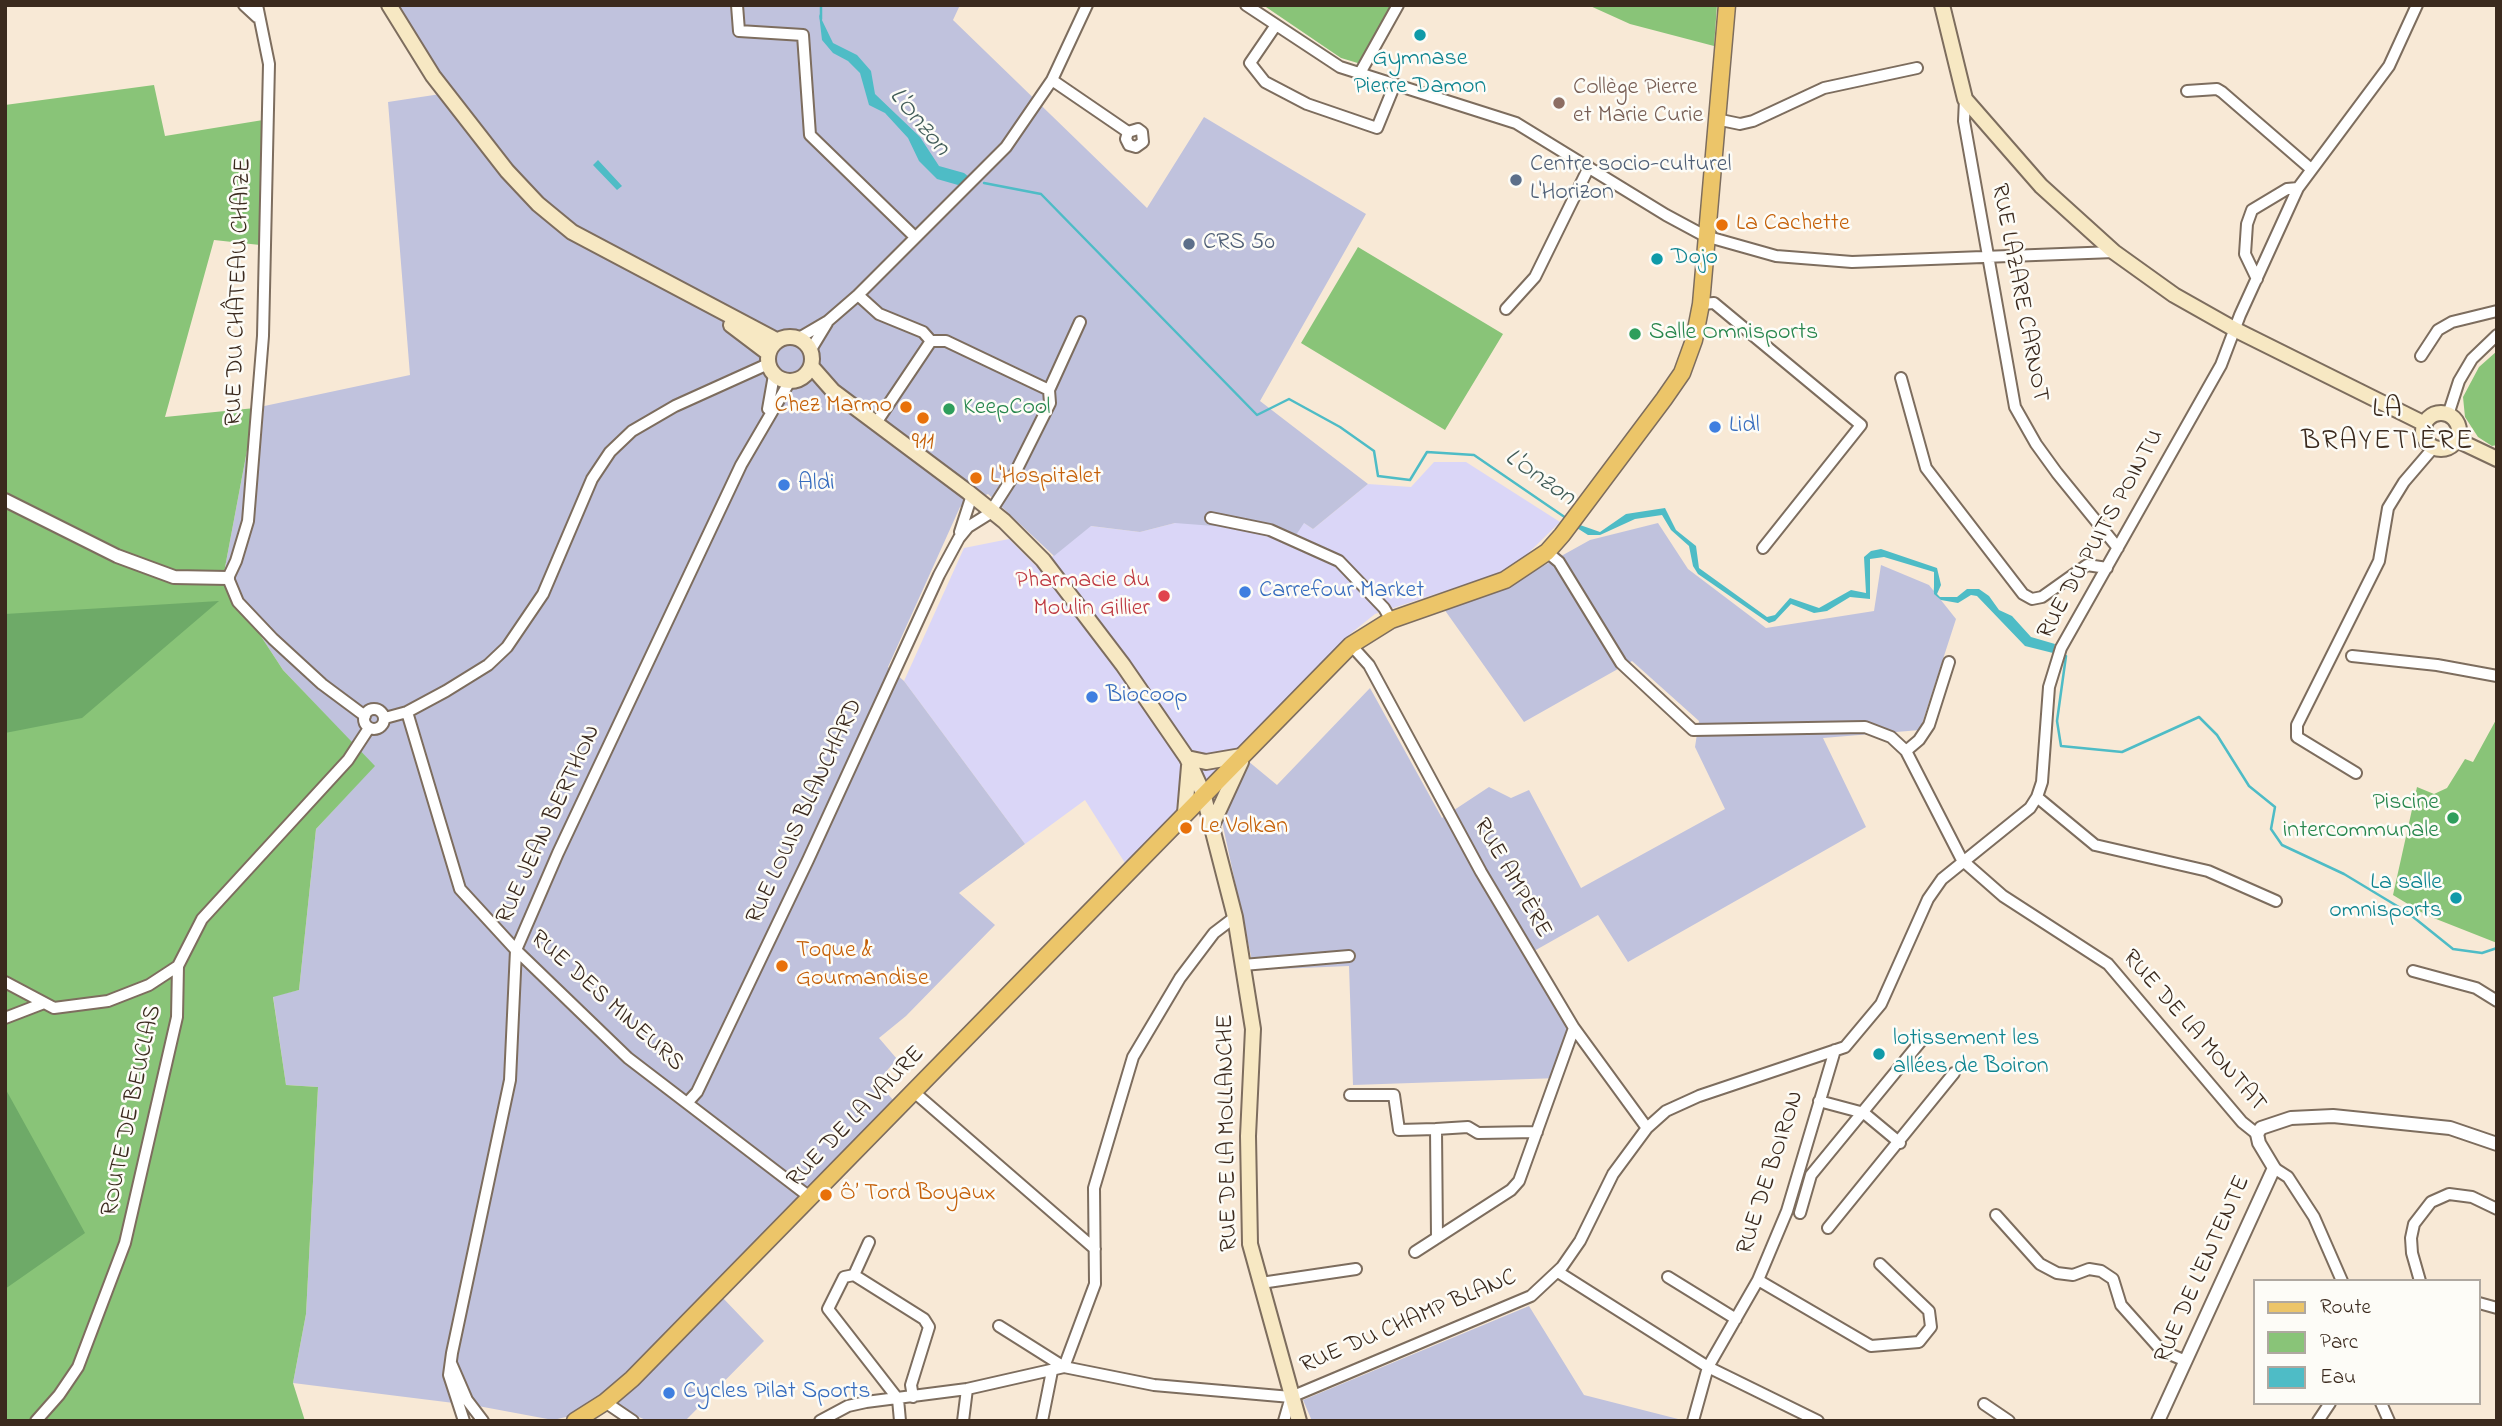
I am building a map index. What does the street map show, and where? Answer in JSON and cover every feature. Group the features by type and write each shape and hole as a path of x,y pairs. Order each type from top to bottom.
{"main road":[{"path":"389,5 433,76 507,171 538,204 572,232 776,340 791,336 799,338 810,351 801,374 770,364 681,290"},
{"path":"1213,825 1233,774 1245,752 1351,645 1391,620 1505,580 1547,552 1682,373 1701,304 1727,5"},
{"path":"1942,5 1965,99 2041,186 2114,252 2174,295 2236,330 2425,424"},
{"path":"770,364 776,340"},
{"name":"RUE DE LA MOLLANCHE","path":"801,374 833,391 972,495 1043,560 1079,604 1188,761 1203,793 1213,825 1235,917 1253,1029 1248,1136 1250,1244 1299,1421"},
{"path":"2448,415 2456,423 2457,439 2449,447 2434,447 2426,440 2425,424 2432,416 2448,415"},
{"path":"2457,439 2497,459"},
{"path":"1185,813 1188,761 1206,762 1245,752"},
{"name":"RUE DE LA VAURE","path":"575,1421 605,1402 811,1199 1245,752"}],"street":[{"path":"244,5 257,11"},
{"path":"737,5 739,31 803,35 810,135 915,237"},
{"path":"799,338 828,321 858,295 1006,147 1052,80 1087,5"},
{"path":"1246,5 1340,67 1497,114 1705,236 1776,256 1852,262 2114,252"},
{"path":"1360,73 1398,5"},
{"name":"RUE DU PUITS POINTU","path":"2037,797 2042,782 2048,697 2061,648 2221,365 2298,188 2389,66 2417,5"},
{"name":"RUE DU CHÂTEAU CHAIZE","path":"228,578 248,521 263,336 269,64 257,11"},
{"path":"1276,25 1250,63 1265,82 1307,104 1377,128 1395,84"},
{"path":"1716,119 1740,124 1753,121 1824,88 1917,68"},
{"path":"1052,80 1128,132"},
{"path":"2187,91 2197,93 2217,89 2222,92 2311,169"},
{"name":"RUE LAZARE CARNOT","path":"1965,99 1964,121 2015,407 2057,474 2118,548"},
{"path":"1506,309 1535,277 1589,167"},
{"path":"2257,279 2245,254 2247,224 2252,211 2287,189 2298,188"},
{"path":"858,295 879,314 923,332 931,341 946,341 1048,390"},
{"path":"1701,304 1714,303 1861,425 1763,548"},
{"path":"2421,356 2438,330 2452,321 2497,311"},
{"path":"810,351 828,321"},
{"path":"991,511 1014,475 1050,403 1048,390 1080,322"},
{"path":"2448,415 2459,381 2472,359 2497,335"},
{"path":"876,423 931,341"},
{"path":"365,716 365,725 375,729 385,718 407,712 488,665 521,631 543,594 584,493 610,452 625,438 675,406 770,364 768,415"},
{"path":"768,415 801,374"},
{"path":"1901,379 1926,468 2018,589 2032,599 2059,587 2077,569 2087,565 2107,568"},
{"name":"RUE JEAN BERTHON","path":"451,1363 468,1266 510,1080 516,950 558,853 768,415"},
{"path":"2356,773 2297,737 2297,725 2379,561 2388,508 2404,482 2434,447"},
{"name":"RUE LOUIS BLANCHARD","path":"959,538 972,495"},
{"path":"5,500 117,556 174,577 228,578 238,602 273,639 322,684 365,716"},
{"name":"RUE LOUIS BLANCHARD","path":"687,1103 697,1092 808,860 939,575 959,538 968,527 991,511"},
{"path":"1211,518 1270,530 1339,561 1384,608 1391,620"},
{"path":"1547,552 1559,562 1620,663 1693,730 1865,727 1891,737 1906,751 1962,860 2030,808 2037,797 2095,845 2208,871 2276,901"},
{"name":"RUE AMPÈRE","path":"1351,645 1369,665 1481,872 1574,1028 1647,1128"},
{"path":"2352,656 2437,665 2497,676"},
{"path":"1906,751 1919,740 1929,725 1949,662"},
{"path":"365,716 373,710 383,712 385,718"},
{"name":"RUE DES MINEURS","path":"407,712 460,889 516,950 628,1058 811,1199"},
{"name":"ROUTE DE BEUCLAS","path":"36,1421 60,1395 78,1367 125,1243 177,1017 180,987 178,966 202,919 348,760 369,728"},
{"name":"RUE DU CHAMP BLANC","path":"1291,1397 1531,1296 1558,1272 1580,1241 1613,1174 1647,1128 1667,1111 1699,1096 1845,1047 1881,1004 1928,899 1951,868 1962,860"},
{"name":"RUE DE LA MONTAT","path":"1962,860 2003,896 2108,964 2234,1112 2257,1134"},
{"path":"1064,1367 1095,1284 1094,1188 1133,1057 1180,978 1214,933 1235,917"},
{"path":"1242,965 1349,956"},
{"path":"5,982 54,1008 108,1001 149,985 178,966"},
{"path":"2413,971 2476,988 2497,1001"},
{"path":"5,1018 44,1003"},
{"path":"1415,1252 1511,1190 1519,1181 1574,1028"},
{"path":"1800,1213 1811,1175 1921,1041"},
{"name":"RUE DE BOIRON","path":"1693,1421 1708,1367 1758,1280 1787,1211 1835,1051"},
{"path":"1828,1228 1900,1143 1954,1073"},
{"path":"914,1092 1095,1249"},
{"path":"1350,1095 1394,1095 1399,1130 1468,1127 1478,1133 1537,1132"},
{"path":"1819,1101 1864,1113 1900,1143"},
{"path":"2257,1134 2261,1128 2291,1118 2333,1116 2450,1128 2497,1144"},
{"path":"1436,1129 1437,1238"},
{"name":"RUE DE L'ENTENTE","path":"2158,1421 2274,1168 2259,1143 2257,1134"},
{"path":"2274,1168 2288,1177 2314,1217 2341,1279"},
{"path":"2419,1279 2411,1238 2414,1224 2431,1202 2449,1194 2472,1197 2497,1209"},
{"path":"1996,1215 2040,1264 2057,1273 2073,1275 2089,1269 2101,1271 2113,1279 2121,1305 2162,1351 2186,1362"},
{"path":"854,1275 869,1242"},
{"path":"1758,1280 1871,1346 1919,1342 1931,1327 1929,1311 1880,1264"},
{"path":"1261,1283 1356,1269"},
{"path":"1558,1272 1708,1367 1818,1421"},
{"path":"900,1421 898,1399 828,1309 844,1277 854,1275 924,1319 929,1327 911,1385 913,1396"},
{"path":"1668,1277 1736,1319"},
{"path":"999,1326 1064,1367 1154,1385 1291,1397 1283,1421"},
{"path":"451,1363 449,1375 464,1421"},
{"path":"451,1363 467,1400 482,1421"},
{"path":"820,1421 848,1406 967,1390 1064,1367"},
{"path":"1042,1421 1052,1371"},
{"path":"963,1421 967,1390"},
{"path":"605,1402 632,1421"},
{"path":"1984,1404 2009,1421"},
{"path":"2318,1421 2329,1405"},
{"path":"2382,1405 2389,1421"}],"shaded area":[{"path":"399,5 960,5 953,20 1147,208 1204,117 1366,214 1260,401 1368,484 1313,529 1304,523 1292,541 1253,529 1175,523 1140,532 1091,526 1054,556 988,494 960,507 888,667 904,681 1025,844 959,893 995,925 906,1016 879,1038 897,1059 877,1082 895,1102 722,1297 764,1341 685,1421 648,1421 614,1406 553,1420 478,1406 293,1383 306,1314 318,1087 286,1085 273,996 299,990 316,829 374,766 283,670 223,578 255,408 410,375 388,102 447,93"},
{"path":"1434,462 1466,462 1560,522 1512,569 1375,614 1350,634 1213,778 1125,863 1085,800 1025,844 904,681 964,548 1009,539 1038,568 1090,526 1140,532 1175,523 1304,523 1313,529 1368,484 1411,487"},
{"path":"1658,523 1688,569 1766,628 1874,611 1881,565 1929,585 1956,619 1920,730 1823,738 1866,827 1628,962 1598,915 1527,955 1576,1041 1559,1078 1353,1085 1349,966 1254,970 1221,817 1248,761 1277,785 1370,688 1442,818 1489,787 1511,798 1529,790 1581,888 1725,809 1695,747 1699,721 1632,661 1524,722 1444,609 1518,580 1590,540"},
{"path":"1529,1306 1584,1395 1686,1421 1312,1421 1303,1400"}],"green space":[{"path":"1263,5 1394,5 1361,64 1341,58"},
{"path":"1588,5 1717,5 1714,46 1630,24"},
{"path":"154,85 165,136 263,120 260,245 214,240 165,417 255,408 223,578 283,670 375,766 316,829 299,990 273,997 286,1085 318,1087 306,1314 293,1383 305,1421 5,1421 5,105"},
{"path":"1358,247 1503,334 1445,430 1301,343"},
{"path":"2497,351 2497,445 2492,446 2478,437 2465,417 2463,397 2479,367"},
{"path":"219,601 82,718 5,733 5,614"},
{"path":"2497,718 2497,943 2426,915 2393,895 2417,787 2434,794 2447,788 2465,759 2473,762"},
{"path":"5,1088 85,1233 5,1289"}],"water":[{"path":"819,14 833,43 857,55 871,71 875,94 920,137 939,166 969,177 963,183 958,185 937,179 919,161 908,138 885,113 869,105 860,73 848,61 833,53 822,40"},
{"path":"598,160 622,186 617,190 593,165"},
{"path":"1665,508 1676,530 1696,546 1699,568 1767,617 1775,615 1790,598 1819,608 1851,590 1866,593 1864,557 1871,551 1881,549 1937,568 1941,585 1937,594 1940,597 1957,597 1967,589 1979,589 1989,596 1999,610 2012,616 2031,637 2055,644 2053,653 2025,646 1977,596 1971,595 1958,603 1941,600 1934,594 1934,572 1884,557 1870,559 1870,599 1850,597 1827,611 1814,613 1791,604 1775,621 1769,623 1698,574 1693,566 1689,546 1671,530 1662,515 1635,519 1600,535 1588,535 1577,528 1580,525 1600,532 1626,514"}],"waterway":[{"name":"L'Onzon","path":"821,5 821,19"},
{"name":"L'Onzon","path":"984,183 1041,194 1257,415 1289,399 1340,427 1374,451 1378,476 1410,480 1427,452 1474,455 1566,518"},
{"name":"L'Onzon","path":"1935,591 1936,573"},
{"name":"L'Onzon","path":"2066,656 2057,721 2061,746 2122,752 2199,717 2217,735 2249,786 2275,807 2271,829 2282,845 2344,874 2407,912 2453,949 2482,953 2497,948"}],"place":[{"name":"Gymnase Pierre Damon","path":"1420,35"},
{"name":"Collège Pierre et Marie Curie","path":"1559,103"},
{"name":"Centre socio-culturel L'Horizon","path":"1516,180"},
{"name":"La Cachette","path":"1722,225"},
{"name":"CRS 50","path":"1189,244"},
{"name":"Dojo","path":"1657,259"},
{"name":"Salle Omnisports","path":"1635,334"},
{"name":"Chez Marmo","path":"906,407"},
{"name":"KeepCool","path":"949,409"},
{"name":"911","path":"923,418"},
{"name":"Lidl","path":"1715,427"},
{"name":"L'Hospitalet","path":"976,478"},
{"name":"Aldi","path":"784,485"},
{"name":"Carrefour Market","path":"1245,592"},
{"name":"Pharmacie du Moulin Gillier","path":"1164,596"},
{"name":"Biocoop","path":"1092,697"},
{"name":"Piscine intercommunale","path":"2453,818"},
{"name":"Le Volkan","path":"1186,828"},
{"name":"La salle omnisports","path":"2456,898"},
{"name":"Toque & Gourmandise","path":"782,966"},
{"name":"lotissement les allées de Boiron","path":"1879,1054"},
{"name":"Ô’ Tord Boyaux","path":"826,1195"},
{"name":"Cycles Pilat Sports","path":"669,1393"}],"district":[{"name":"LA BRAYETIÈRE","path":"2388,427"}]}
